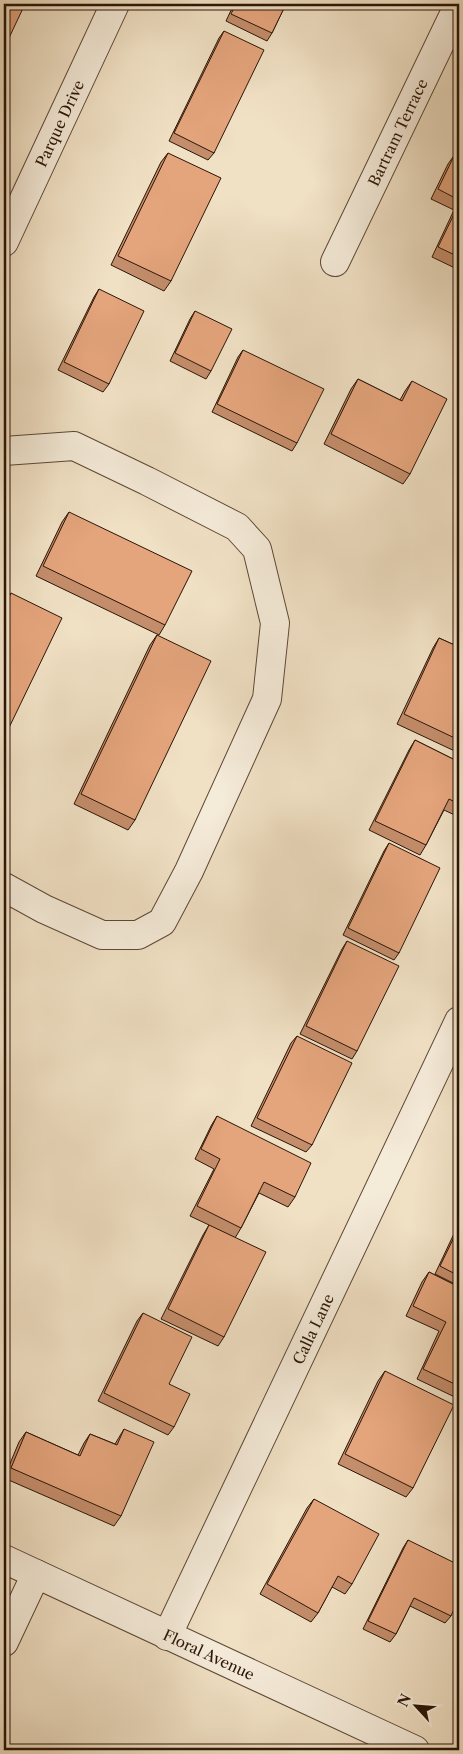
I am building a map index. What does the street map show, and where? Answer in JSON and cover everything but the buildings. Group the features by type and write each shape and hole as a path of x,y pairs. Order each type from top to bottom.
{"street":[{"name":"Parque Drive","path":"4,242 115,4"},
{"name":"Bartram Terrace","path":"335,262 459,4"},
{"path":"4,451 74,446 237,527 257,549 275,623 267,699 189,871 162,922 138,936 102,935 44,909 4,887"},
{"name":"Calla Lane","path":"167,1636 459,1021"},
{"name":"Floral Avenue","path":"4,1559 414,1750"},
{"path":"4,1642 36,1574"}]}
